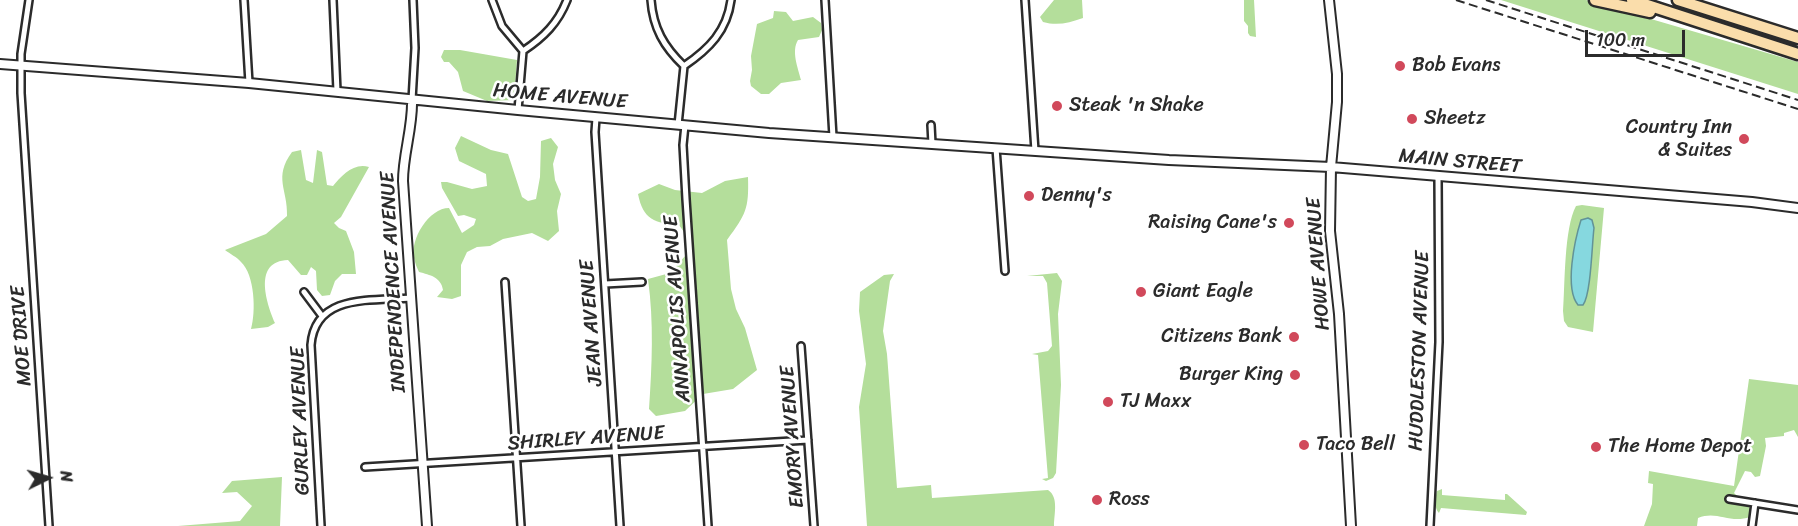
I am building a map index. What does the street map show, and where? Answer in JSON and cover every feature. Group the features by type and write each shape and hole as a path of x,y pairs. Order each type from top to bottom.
{"highway":[{"path":"1595,0 1694,21"},
{"path":"1632,0 1798,54"},
{"path":"1679,0 1798,38"}],"street":[{"name":"MOE DRIVE","path":"29,0 20,66 50,526"},
{"path":"244,0 249,83"},
{"path":"333,0 337,91"},
{"name":"INDEPENDENCE AVENUE","path":"413,0 415,48 411,121 403,166 403,182 427,526"},
{"path":"492,0 502,26 523,51 518,111"},
{"path":"523,51 549,31 558,20 567,0"},
{"path":"651,0 653,19 662,40 684,66 706,50 715,40 728,16 731,0"},
{"path":"825,0 832,137"},
{"path":"1025,0 1035,151"},
{"name":"HOWE AVENUE","path":"1329,0 1337,74 1331,168 1330,231 1339,314 1351,526"},
{"name":"HOME AVENUE","path":"0,64 249,83 596,118 832,137 1118,156"},
{"name":"ANNAPOLIS AVENUE","path":"684,66 683,145 708,526"},
{"name":"JEAN AVENUE","path":"596,118 595,132 620,526"},
{"path":"931,125 932,144"},
{"path":"996,148 1005,271"},
{"name":"MAIN STREET","path":"1118,156 1331,168 1752,202 1798,208"},
{"name":"HUDDLESTON AVENUE","path":"1430,526 1439,342 1438,177"},
{"path":"505,282 521,526"},
{"path":"605,284 642,282"},
{"path":"304,292 322,316 344,303 411,298"},
{"name":"GURLEY AVENUE","path":"321,526 311,345 314,331 322,316"},
{"name":"EMORY AVENUE","path":"801,346 814,526"},
{"name":"SHIRLEY AVENUE","path":"365,468 808,440"},
{"path":"1729,499 1798,510"},
{"path":"1752,526 1755,503"}],"green space":[{"path":"1054,0 1082,0 1083,18 1053,24 1043,22 1040,17"},
{"path":"1244,0 1254,0 1256,37 1250,36 1248,26 1244,21"},
{"path":"1501,0 1586,0 1798,62 1798,94"},
{"path":"774,11 786,12 793,21 813,17 821,23 822,30 819,37 798,40 796,44 796,60 801,80 781,83 769,94 761,94 751,86 751,56 757,24 773,18"},
{"path":"444,50 460,50 517,60 514,100 487,101 463,91 458,72 441,57"},
{"path":"461,136 491,150 508,154 522,197 528,201 536,199 540,177 541,141 551,138 558,147 553,164 555,180 561,194 557,211 559,231 548,241 532,233 503,239 490,246 477,247 467,252 461,265 461,296 452,299 437,297 443,290 442,286 434,277 419,272 414,260 414,250 422,226 442,209 449,208 462,233 474,225 476,219 464,215 458,216 441,182 472,189 487,186 486,174 459,161 455,148"},
{"path":"301,150 306,180 313,183 317,150 322,152 327,185 333,186 353,168 369,167 341,217 334,223 346,231 354,252 356,274 342,274 335,281 330,295 322,296 317,290 316,271 311,267 307,275 301,275 288,260 277,262 270,267 265,284 268,304 275,323 268,327 251,329 254,313 252,284 246,268 225,250 266,234 287,216 283,169 292,152"},
{"path":"748,177 745,211 727,240 731,289 757,370 733,389 703,394 685,411 656,416 649,409 652,344 648,279 670,273 694,246 679,225 663,223 647,215 638,194 659,184 675,190 702,193 725,181"},
{"path":"1576,206 1604,208 1593,332 1568,327 1564,321 1563,311 1569,228"},
{"path":"1057,273 1062,281 1058,314 1061,385 1056,473 1053,478 1046,481 1042,479 1048,478 1038,355 1032,354 1048,351 1052,346 1047,283 1043,276 1027,276"},
{"path":"894,274 890,281 883,331 887,354 897,488 931,485 932,498 1048,490 1055,501 1054,526 867,526 859,407 866,364 859,311 860,292 884,275"},
{"path":"1749,379 1798,385 1798,437 1794,430 1784,433 1784,436 1765,438 1766,446 1760,476 1755,477 1751,472 1745,471 1734,493 1750,508 1750,517 1736,519 1711,515 1698,518 1697,526 1644,526 1652,504 1653,484 1648,483 1649,471 1734,486"},
{"path":"282,477 280,526 178,526 240,521 252,506 237,492 222,493 232,481"},
{"path":"1442,489 1442,495 1505,500 1505,494 1507,494 1527,512 1526,515 1441,508 1439,513 1436,497 1437,491"}],"water":[{"path":"1588,218 1592,220 1594,228 1589,280 1586,299 1583,305 1578,305 1572,287 1572,263 1581,220"}],"railway":[{"path":"1456,0 1798,109"},
{"path":"1486,0 1798,100"}],"place":[{"name":"Bob Evans","path":"1400,66"},
{"name":"Steak 'n Shake","path":"1057,106"},
{"name":"Sheetz","path":"1412,119"},
{"name":"Country Inn & Suites","path":"1744,139"},
{"name":"Denny's","path":"1029,196"},
{"name":"Raising Cane's","path":"1289,223"},
{"name":"Giant Eagle","path":"1141,292"},
{"name":"Citizens Bank","path":"1294,337"},
{"name":"Burger King","path":"1295,375"},
{"name":"TJ Maxx","path":"1108,402"},
{"name":"Taco Bell","path":"1304,445"},
{"name":"The Home Depot","path":"1596,447"},
{"name":"Ross","path":"1097,500"}]}
